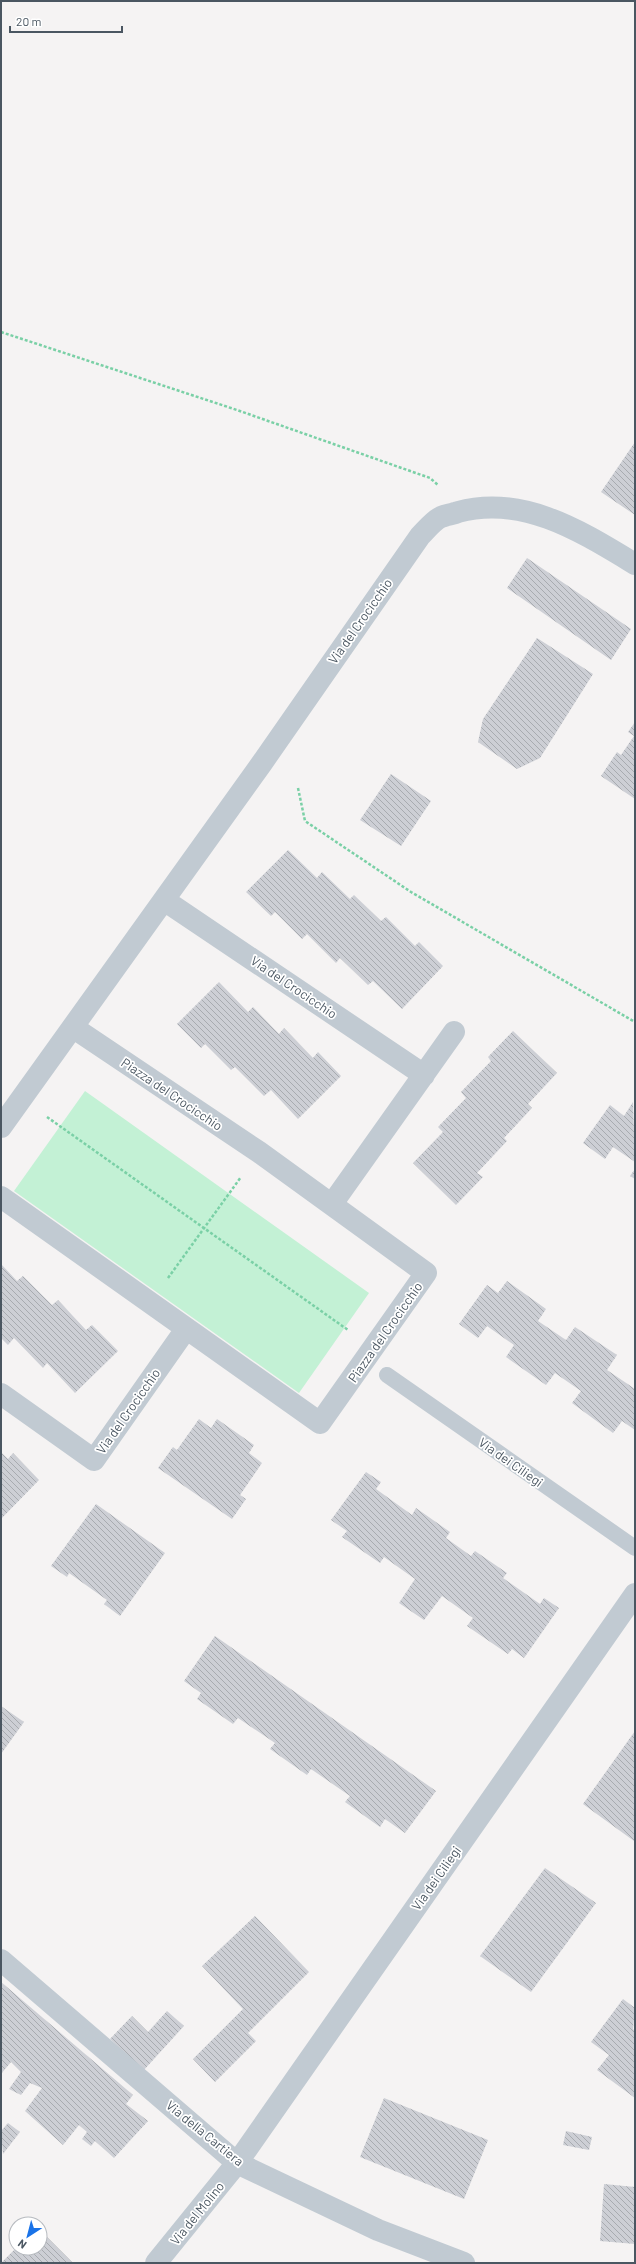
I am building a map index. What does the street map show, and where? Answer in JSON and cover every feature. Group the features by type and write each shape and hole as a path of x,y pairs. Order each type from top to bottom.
{"street":[{"name":"Via del Crocicchio","path":"1,1127 74,1028 420,536 440,517 468,509 494,506 529,511 578,530 635,564"},
{"name":"Via del Crocicchio","path":"164,900 424,1075"},
{"name":"Piazza del Crocicchio","path":"1,1197 320,1423 374,1349 426,1273 259,1152 74,1028"},
{"path":"332,1204 454,1032"},
{"name":"Via del Crocicchio","path":"1,1394 94,1460 186,1329"},
{"name":"Via dei Ciliegi","path":"237,2163 635,1594"},
{"name":"Via della Cartiera","path":"1,1960 237,2163 378,2230 464,2263"},
{"name":"Via del Molino","path":"156,2263 237,2163"}],"lane":[{"name":"Via dei Ciliegi","path":"386,1376 635,1548"}],"path":[{"path":"1,332 237,410 430,478 468,509"},
{"path":"298,788 305,821 411,892 635,1022"},
{"path":"22,1099 374,1349"},
{"path":"150,1302 259,1152"}],"green space":[{"path":"85,1091 369,1293 299,1393 14,1191"}],"building":[{"path":"635,442 635,515 601,492"},
{"path":"527,558 631,629 611,660 507,588"},
{"path":"537,638 593,674 540,758 517,769 478,742 483,719"},
{"path":"635,722 635,799 601,776 617,752 621,755 634,736 628,732"},
{"path":"391,774 431,801 401,846 360,820"},
{"path":"288,850 317,878 322,872 350,899 354,895 381,921 386,917 415,946 419,942 443,966 402,1009 373,981 368,985 340,958 336,963 307,934 302,939 275,912 271,916 246,892"},
{"path":"219,982 248,1012 253,1007 279,1034 284,1028 313,1058 318,1052 341,1076 298,1119 271,1090 264,1096 235,1067 231,1070 205,1044 201,1048 177,1024"},
{"path":"513,1031 557,1073 528,1104 532,1108 504,1138 507,1141 477,1173 483,1177 456,1205 413,1163 443,1132 438,1127 466,1098 461,1092 491,1061 488,1057"},
{"path":"633,1102 635,1162 613,1147 605,1159 583,1143 610,1105 624,1116"},
{"path":"635,1169 635,1179 630,1176"},
{"path":"1,1264 17,1281 23,1276 52,1305 58,1300 86,1330 92,1325 118,1351 75,1393 47,1363 43,1368 14,1338 8,1345 1,1338"},
{"path":"507,1281 546,1309 538,1321 566,1340 575,1327 617,1355 607,1370 635,1389 635,1430 622,1421 613,1433 572,1403 581,1391 555,1373 546,1385 506,1357 514,1345 487,1326 478,1338 459,1324 487,1285 498,1293"},
{"path":"199,1419 211,1428 217,1419 254,1445 249,1453 262,1463 240,1495 246,1499 232,1519 158,1468 173,1447 177,1450"},
{"path":"1,1452 8,1459 13,1453 39,1480 1,1519"},
{"path":"366,1472 381,1482 376,1489 412,1515 416,1508 450,1532 446,1538 471,1556 475,1551 507,1573 503,1578 540,1604 544,1598 559,1608 524,1658 512,1649 508,1654 467,1626 473,1618 442,1596 424,1620 399,1603 415,1579 384,1557 380,1563 342,1537 347,1531 331,1520"},
{"path":"96,1504 165,1553 120,1616 104,1604 107,1600 69,1573 67,1577 51,1566"},
{"path":"215,1636 436,1791 405,1833 385,1819 380,1827 345,1802 350,1796 311,1769 307,1775 270,1749 275,1743 238,1718 233,1724 197,1699 201,1693 184,1681"},
{"path":"1,1706 24,1722 1,1754"},
{"path":"635,1731 635,1840 634,1841 583,1804"},
{"path":"545,1868 596,1903 531,1992 480,1956"},
{"path":"255,1916 309,1972 248,2033 256,2041 215,2082 193,2059 243,2009 202,1966"},
{"path":"1,1982 133,2095 126,2104 148,2121 114,2158 95,2141 91,2146 82,2139 87,2132 79,2125 63,2145 25,2111 42,2088 30,2083 21,2095 9,2089 21,2072 11,2062 1,2074"},
{"path":"623,1999 635,2008 633,2029 635,2031 635,2098 597,2070 609,2055 591,2042"},
{"path":"167,2011 184,2026 143,2071 110,2039 132,2016 148,2032"},
{"path":"384,2098 488,2140 464,2199 360,2157"},
{"path":"8,2123 20,2132 3,2154 1,2131"},
{"path":"566,2131 592,2137 589,2150 563,2145"},
{"path":"604,2184 635,2187 635,2244 600,2241"},
{"path":"48,2238 73,2263 1,2263 8,2256 48,2256"}]}
